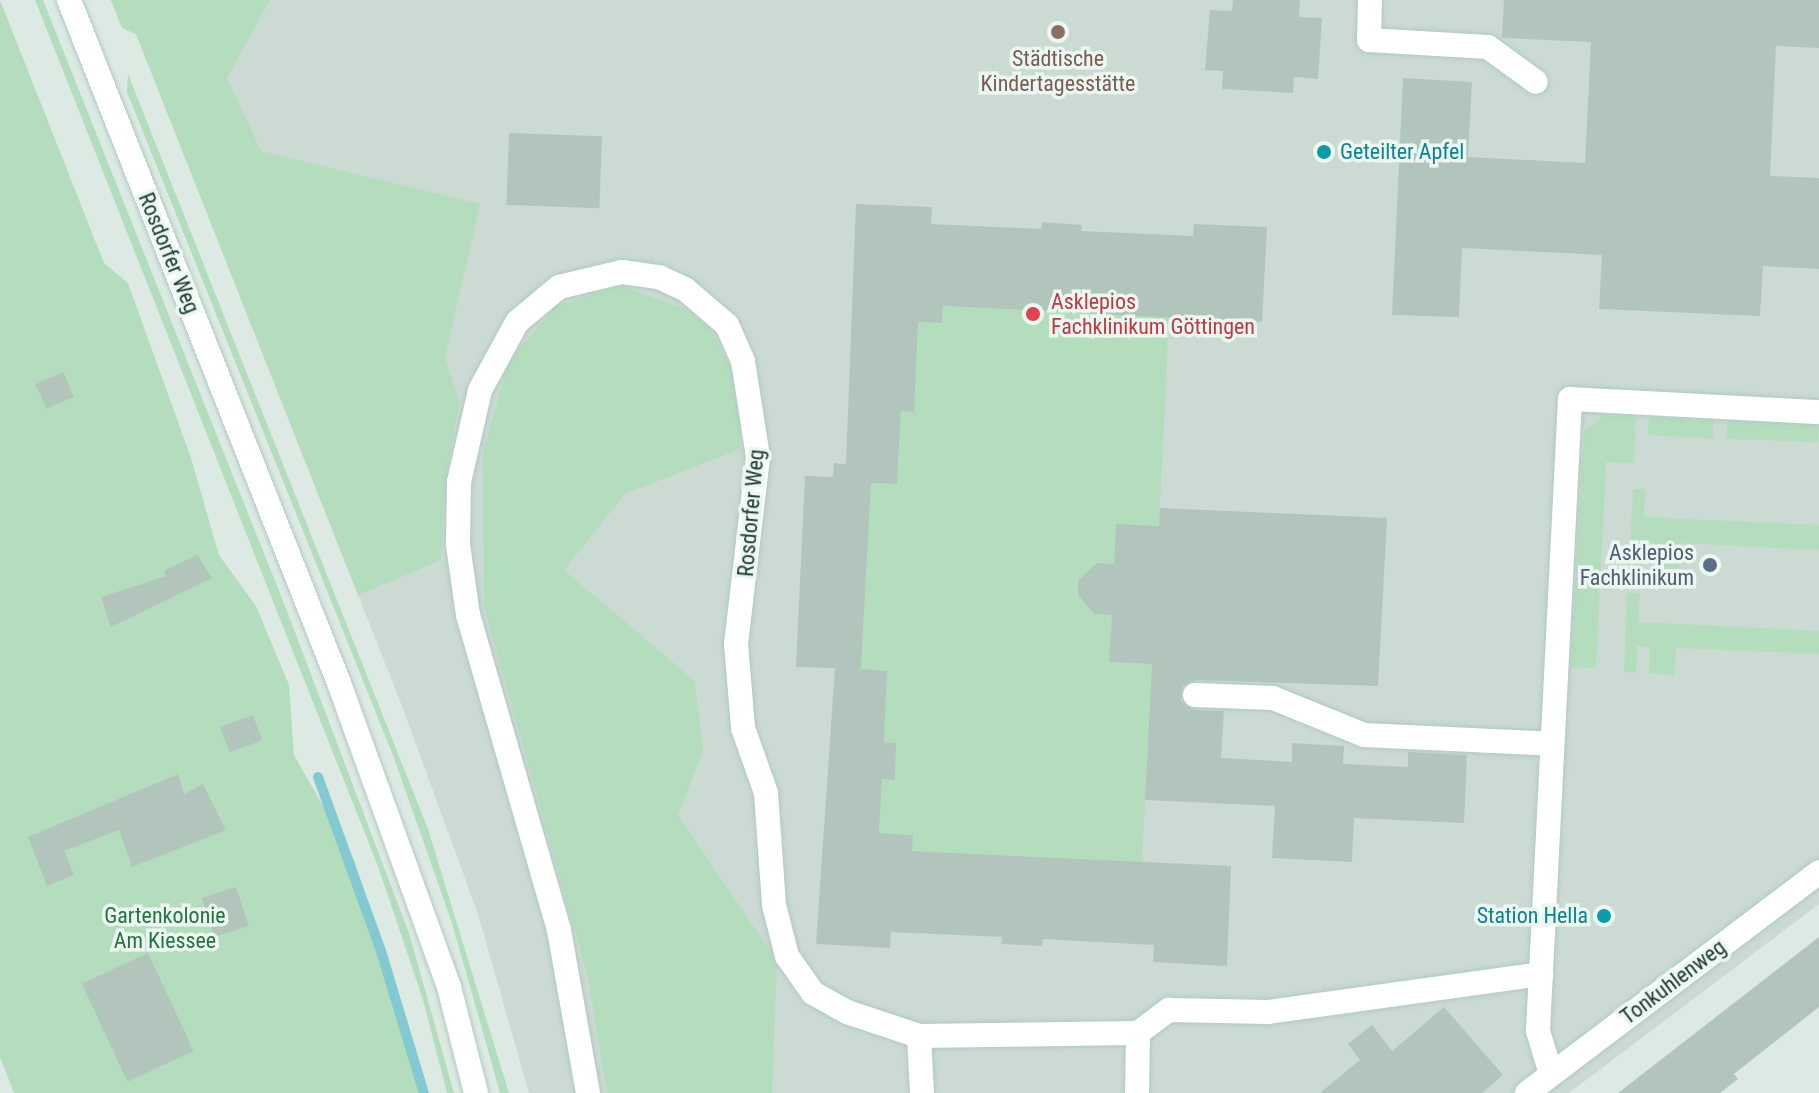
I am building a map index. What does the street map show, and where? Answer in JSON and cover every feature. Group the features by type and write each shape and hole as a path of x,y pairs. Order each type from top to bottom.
{"street":[{"name":"Rosdorfer Weg","path":"69,0 339,683 449,987 476,1093"},
{"path":"1370,0 1369,40 1488,47 1536,82"},
{"name":"Rosdorfer Weg","path":"588,1093 559,930 468,615 458,545 459,482 480,390 498,351 536,303 559,287 605,274 641,273 685,289 727,325 743,361 758,457 736,644 738,672 743,728 766,793 774,905 787,956 813,993 847,1012 919,1036 1138,1033"},
{"path":"1551,1074 1538,1031 1570,399 1819,412"},
{"path":"1195,695 1273,698 1364,735 1552,744"},
{"name":"Tonkuhlenweg","path":"1527,1093 1819,872"},
{"path":"1137,1093 1138,1033 1169,1010 1268,1012 1541,974"},
{"path":"919,1036 922,1093"}],"shaded area":[{"name":"Asklepios Fachklinikum Göttingen","path":"111,0 1819,0 1819,904 1569,1093 529,1093 478,914 402,706 136,34 122,28"}],"green space":[{"name":"Gartenkolonie Am Kiessee","path":"0,0 104,263 128,283 191,458 219,555 256,606 289,685 294,755 354,860 428,1093 14,1093 0,1057"},
{"path":"35,0 43,0 287,611 409,933 454,1093 447,1093 423,1000 379,869"},
{"path":"111,0 270,0 227,78 261,151 480,204 445,357 459,402 445,483 441,560 358,595 136,34 122,28"},
{"path":"128,74 428,829 509,1093 500,1093 452,923 394,758 127,92"},
{"path":"622,286 687,310 711,330 730,366 741,412 740,449 625,494 564,570 695,681 703,751 678,815 777,961 772,1093 607,1093 588,977 484,606 483,453 509,361 556,306"},
{"path":"943,306 1169,317 1159,526 1114,564 1097,563 1096,574 1078,582 1078,595 1084,602 1112,615 1110,662 1152,664 1142,862 912,851 913,835 879,833 882,779 895,780 896,743 884,742 887,671 861,669 871,483 897,484 901,411 914,412 906,321 942,323"},
{"path":"1603,415 1636,417 1634,463 1606,462 1596,668 1571,667 1584,432"},
{"path":"1649,417 1714,420 1713,438 1648,435"},
{"path":"1727,421 1819,424 1818,442 1726,439"},
{"path":"1633,489 1645,489 1644,517 1819,525 1819,550 1681,543 1679,569 1654,568 1655,542 1643,541 1641,568 1629,567"},
{"path":"1627,593 1640,594 1638,622 1819,631 1819,654 1676,648 1674,675 1649,673 1650,647 1637,646 1636,673 1624,672"}],"building":[{"path":"1233,0 1300,0 1299,17 1322,18 1318,79 1294,77 1293,93 1222,89 1223,71 1205,70 1210,10 1232,11"},
{"path":"1504,0 1819,0 1819,48 1776,46 1770,176 1819,178 1819,269 1763,266 1760,316 1599,309 1602,255 1462,248 1459,317 1392,315 1403,78 1472,82 1468,157 1585,163 1591,42 1502,38"},
{"path":"509,133 602,136 599,208 506,205"},
{"path":"856,204 932,207 931,224 1041,229 1042,222 1082,225 1081,231 1193,236 1194,224 1267,227 1262,322 943,306 942,323 918,322 914,412 901,411 897,484 871,483 861,669 887,671 884,742 896,743 895,780 882,779 879,833 913,835 912,851 1231,866 1227,966 1153,962 1154,945 1043,939 1042,946 1001,944 1002,937 891,932 890,948 816,944 835,668 796,667 805,476 833,477 834,463 846,464"},
{"path":"63,372 74,397 47,409 36,384"},
{"path":"1160,508 1387,518 1378,686 1196,680 1183,686 1181,701 1194,710 1224,711 1221,758 1292,762 1292,743 1344,746 1343,764 1408,767 1408,752 1467,755 1464,823 1354,818 1352,862 1272,858 1275,806 1145,800 1152,664 1109,662 1112,615 1094,614 1078,595 1078,581 1097,563 1114,564 1116,524 1159,526"},
{"path":"197,555 212,578 111,627 101,597 166,576 164,571"},
{"path":"253,715 262,740 229,752 220,727"},
{"path":"178,774 184,794 203,784 226,830 132,867 119,830 64,851 74,875 47,886 28,837"},
{"path":"236,887 249,926 214,937 202,898"},
{"path":"1819,937 1819,1007 1734,1074 1738,1079 1720,1093 1618,1093"},
{"path":"148,953 194,1051 127,1082 82,984"},
{"path":"1444,1007 1503,1075 1482,1093 1320,1093 1360,1060 1348,1044 1372,1025 1392,1051"}],"waterway":[{"path":"318,777 381,951 424,1093"}],"place":[{"name":"Städtische Kindertagesstätte","path":"1058,32"},
{"name":"Geteilter Apfel","path":"1324,152"},
{"name":"Asklepios Fachklinikum Göttingen","path":"1033,314"},
{"name":"Asklepios Fachklinikum","path":"1710,565"},
{"name":"Station Hella","path":"1604,916"}]}
